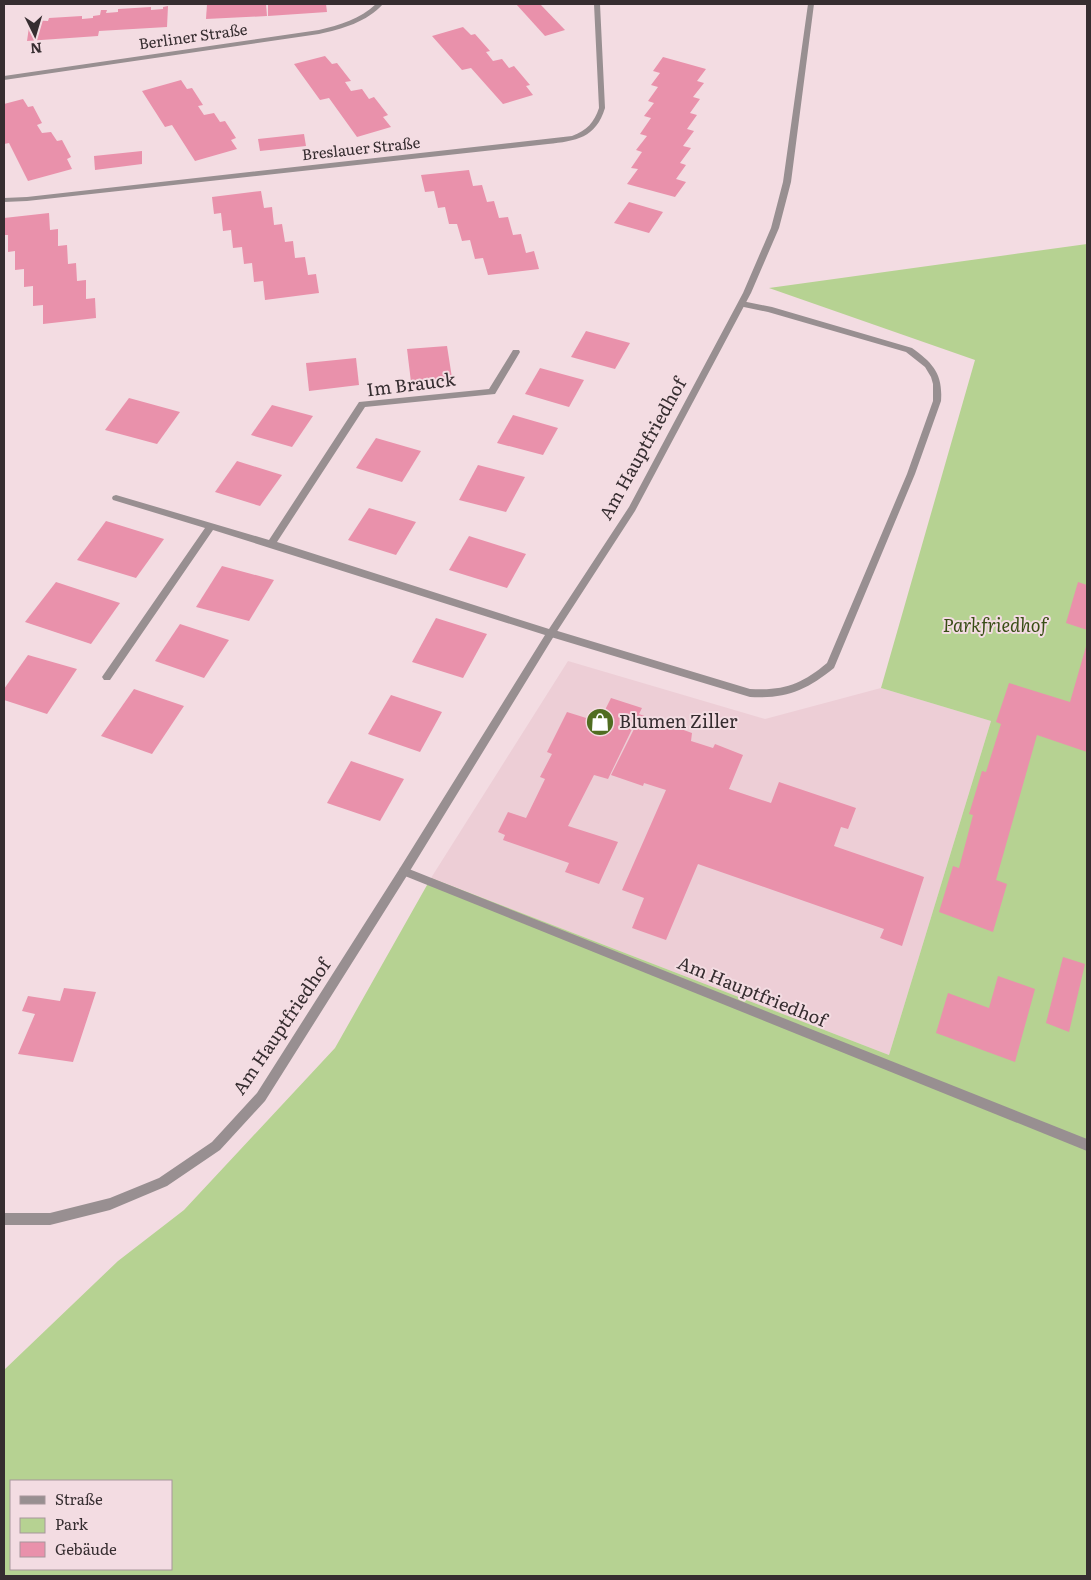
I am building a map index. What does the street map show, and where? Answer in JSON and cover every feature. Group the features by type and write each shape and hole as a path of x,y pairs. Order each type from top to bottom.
{"street":[{"name":"Berliner Straße","path":"4,78 319,32 342,27 371,12 380,4"},
{"name":"Breslauer Straße","path":"4,200 548,142 578,137 594,126 600,119 602,108 597,4"},
{"name":"Am Hauptfriedhof","path":"4,1220 50,1219 110,1204 163,1182 216,1146 261,1097 551,633 632,509 742,304 775,228 787,182 810,4"},
{"path":"116,498 271,544 551,633 750,692 769,694 788,691 810,682 831,665 914,465 937,400 938,389 936,378 923,360 909,350 769,309 742,304"},
{"name":"Im Brauck","path":"271,544 362,404 492,392 516,352"},
{"path":"107,676 211,526"},
{"name":"Am Hauptfriedhof","path":"404,871 1087,1145"}],"shaded area":[{"path":"568,661 765,719 881,688 991,721 889,1055 431,878"}],"green space":[{"name":"Parkfriedhof","path":"1087,244 1087,1576 4,1576 4,1370 118,1261 184,1210 335,1048 431,878 889,1055 991,721 881,688 975,360 769,288"}],"building":[{"path":"207,4 266,4 267,16 206,19"},
{"path":"268,4 326,4 327,12 268,16"},
{"path":"516,4 540,4 565,30 545,36"},
{"path":"168,6 167,27 99,31 98,36 27,41 30,20 48,21 49,18 82,16 82,19 93,18 93,16 100,15 101,10 107,10 106,13 118,12 118,9 151,7 151,10 163,9 163,7"},
{"path":"463,27 471,35 475,34 490,51 486,52 493,61 502,59 509,68 514,66 530,85 526,86 533,95 503,104 471,68 462,70 432,36"},
{"path":"325,56 332,64 337,63 351,81 345,82 351,91 362,89 369,99 374,97 388,115 383,117 391,127 357,137 329,98 320,100 294,64"},
{"path":"663,57 706,69 697,81 704,83 693,97 700,99 690,113 697,115 687,129 694,131 683,146 691,148 680,163 686,165 676,179 686,182 675,197 627,184 638,169 631,168 642,152 636,150 647,136 640,134 651,118 644,116 654,103 648,101 658,87 651,85 660,73 653,71"},
{"path":"181,80 187,89 192,88 203,105 198,106 204,115 214,113 220,122 225,121 236,138 231,140 237,149 195,161 172,125 165,127 142,91"},
{"path":"23,99 28,107 33,106 42,123 37,125 42,133 51,132 57,141 62,140 71,157 67,159 72,169 28,181 9,143 4,144 4,104"},
{"path":"304,134 306,146 260,151 258,139"},
{"path":"142,151 142,164 95,170 94,156"},
{"path":"469,170 473,186 482,185 487,202 494,201 499,218 508,217 513,235 521,234 526,253 534,251 539,269 488,275 483,258 475,259 470,240 462,241 457,224 449,224 445,207 438,208 434,191 425,192 421,175"},
{"path":"261,191 264,208 272,207 274,225 282,224 285,242 293,241 295,258 305,257 308,275 316,274 319,293 265,300 263,281 254,282 252,263 244,264 242,247 233,248 231,230 223,231 221,213 214,214 212,197"},
{"path":"629,202 663,212 649,233 614,223"},
{"path":"49,213 50,230 58,229 58,246 67,245 68,264 76,263 77,281 86,280 86,299 95,298 96,318 43,324 43,305 33,306 33,286 24,287 24,269 15,270 15,251 8,252 8,235 4,235 4,218"},
{"path":"586,331 630,343 615,369 571,357"},
{"path":"447,346 452,378 411,382 407,349"},
{"path":"356,358 359,385 309,391 306,363"},
{"path":"540,368 584,380 569,407 525,394"},
{"path":"129,398 180,412 157,444 105,430"},
{"path":"272,405 313,416 292,447 251,435"},
{"path":"513,415 558,428 543,455 497,443"},
{"path":"376,438 421,451 402,482 356,468"},
{"path":"237,461 282,475 260,506 215,492"},
{"path":"478,465 525,477 506,512 459,500"},
{"path":"369,508 416,522 396,555 348,540"},
{"path":"106,521 164,539 136,578 77,560"},
{"path":"469,536 526,554 507,588 449,570"},
{"path":"222,566 274,580 249,621 196,607"},
{"path":"56,582 120,603 91,644 25,622"},
{"path":"1078,582 1087,585 1087,630 1066,623"},
{"path":"436,618 487,634 463,678 412,662"},
{"path":"180,624 229,640 204,678 155,661"},
{"path":"1087,643 1087,752 1037,735 996,880 1007,884 993,932 939,912 953,866 959,868 973,815 969,814 982,771 986,772 1001,724 996,722 1009,683 1070,702"},
{"path":"28,655 77,669 47,714 4,700 4,689"},
{"path":"134,689 184,706 152,754 101,736"},
{"path":"391,695 442,712 420,752 368,734"},
{"path":"611,698 642,708 639,714 692,733 691,741 713,748 715,744 743,755 729,789 771,803 779,782 856,808 848,829 841,827 834,846 924,877 902,946 880,938 884,929 698,864 666,940 632,928 644,898 622,890 666,790 644,783 643,786 611,775 635,727 633,727 608,779 594,775 568,826 618,842 599,884 565,872 569,863 503,840 505,835 498,832 508,812 526,818 545,779 540,777 552,754 547,752 567,712 599,722"},
{"path":"351,761 404,779 380,821 327,803"},
{"path":"1063,957 1085,964 1069,1032 1046,1023"},
{"path":"998,976 1035,989 1015,1062 936,1033 948,993 989,1008"},
{"path":"64,988 96,992 73,1062 18,1054 35,1014 22,1011 28,996 60,1001"}],"place":[{"name":"Blumen Ziller","path":"600,722"}]}
